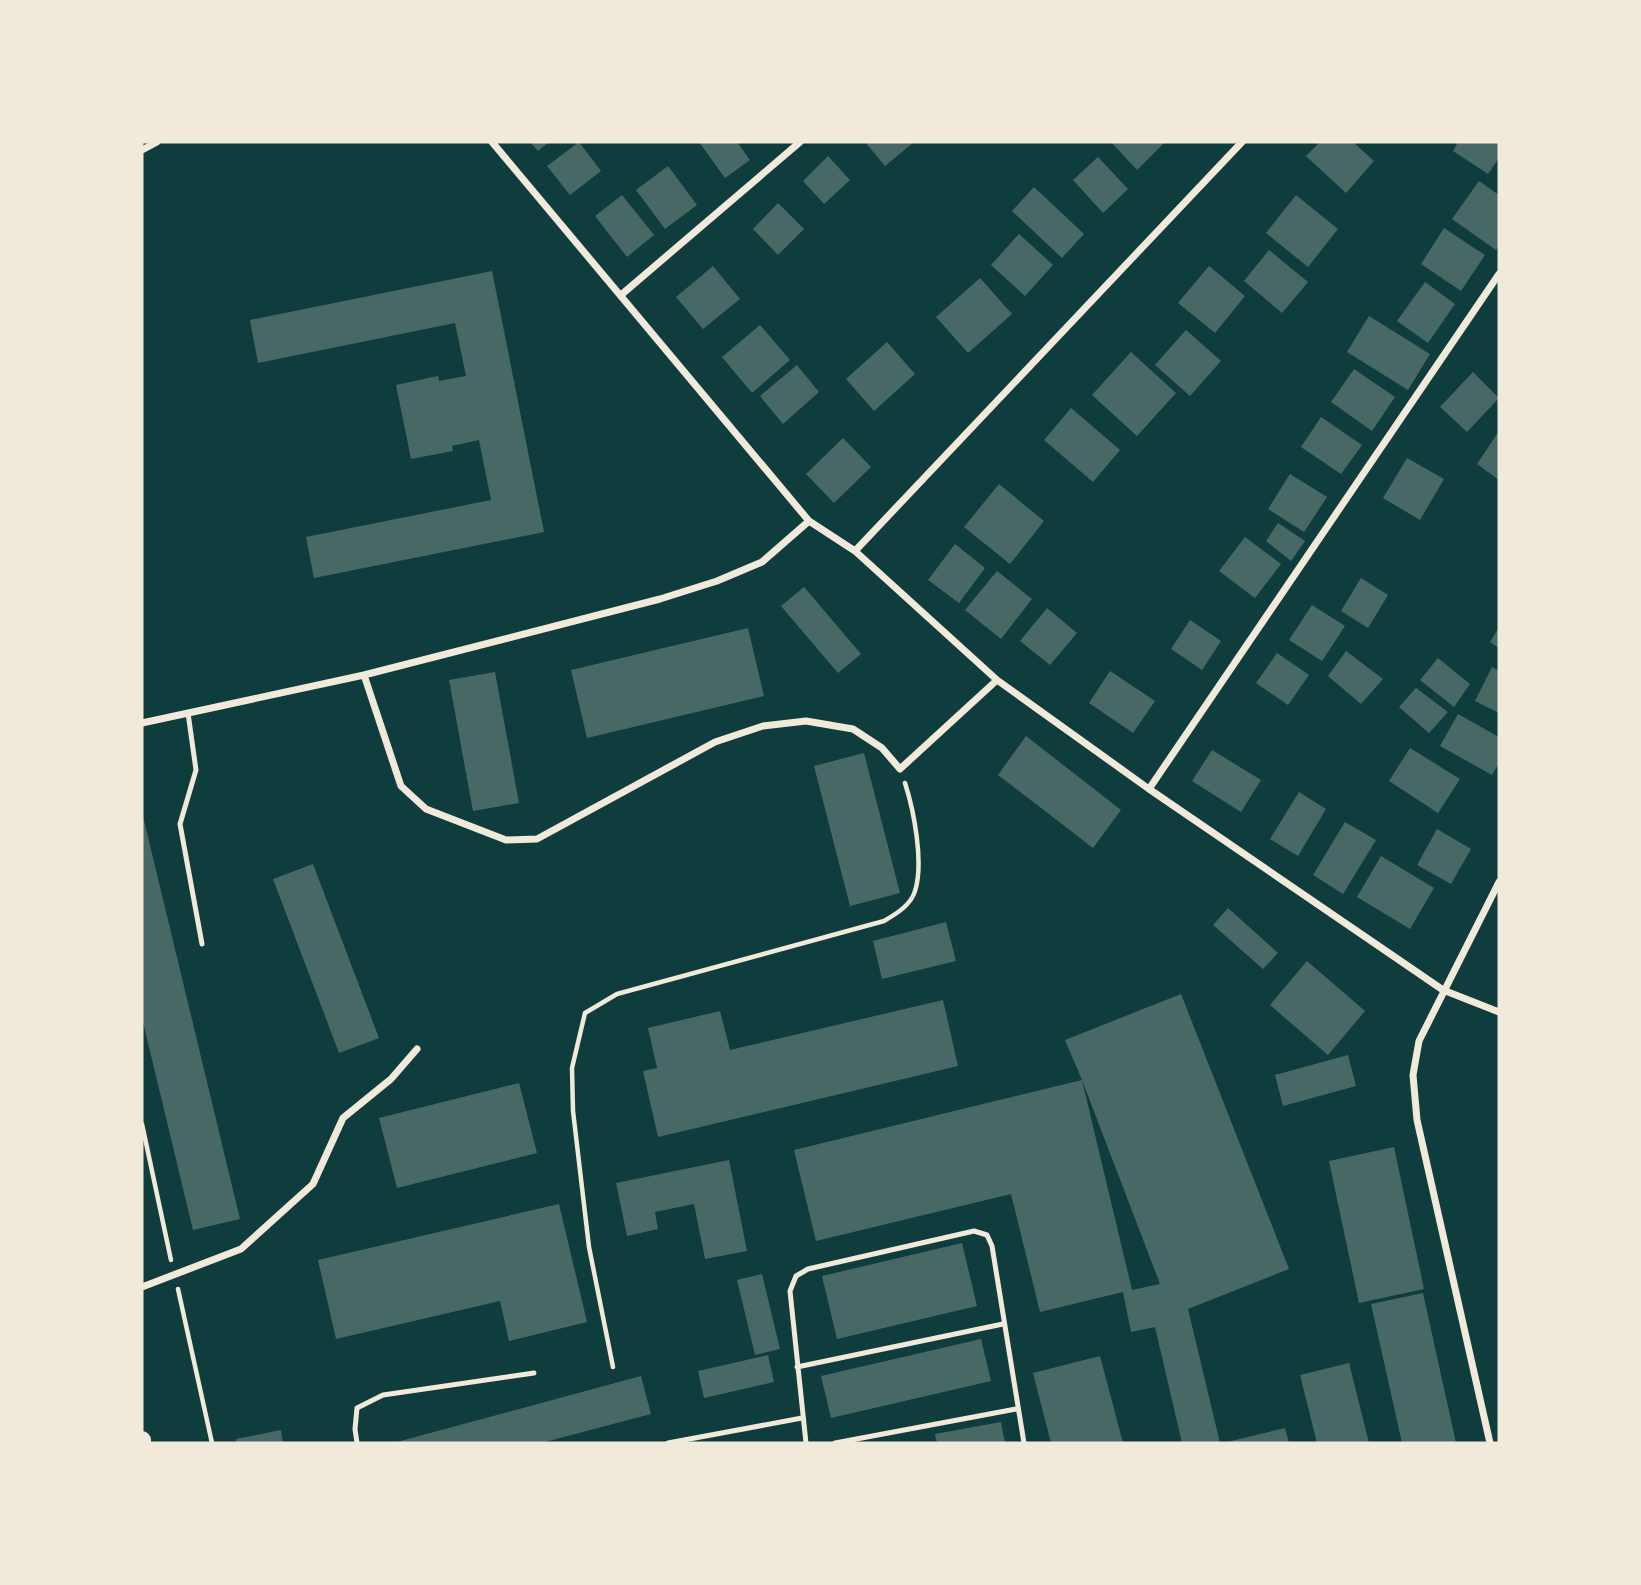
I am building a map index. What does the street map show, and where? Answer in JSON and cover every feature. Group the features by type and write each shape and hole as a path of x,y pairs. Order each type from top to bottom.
{"street":[{"path":"142,150 157,142"},
{"path":"492,142 809,521 855,551 997,680 1149,789 1443,990 1499,1012"},
{"path":"621,295 800,142"},
{"path":"855,551 1242,142"},
{"path":"1149,789 1499,274"},
{"path":"142,723 364,675 660,599 717,581 762,562 809,521"},
{"path":"364,675 401,786 426,809 506,840 537,839 715,742 763,726 806,721 853,729 882,748 900,769 997,680"},
{"path":"1490,1443 1417,1120 1413,1075 1419,1041 1499,882"},
{"path":"142,1287 241,1249 313,1184 343,1118 391,1079 417,1048"}],"lane":[{"path":"188,713 196,770 180,824 202,944"},
{"path":"806,1443 790,1291 796,1276 808,1269 974,1231 987,1235 992,1246 1016,1409 1024,1443"},
{"path":"797,1367 1003,1324"},
{"path":"357,1443 355,1429 358,1408 383,1395 534,1373"},
{"path":"835,1443 1016,1409"},
{"path":"668,1443 802,1418"}],"path":[{"path":"613,1367 589,1247 573,1111 572,1068 585,1013 617,994 884,921 896,914 915,891 917,842 912,804 900,769"}],"building":[{"path":"530,142 549,142 538,151"},
{"path":"579,142 601,171 570,195 547,166"},
{"path":"699,142 737,142 750,160 725,178"},
{"path":"865,142 914,142 885,166"},
{"path":"1111,142 1165,142 1137,170"},
{"path":"1320,142 1353,142 1374,161 1346,193 1306,156"},
{"path":"1458,142 1499,142 1499,158 1488,174 1453,151"},
{"path":"828,156 850,180 824,204 803,181"},
{"path":"1098,157 1128,189 1103,213 1073,180"},
{"path":"668,166 697,205 665,229 636,190"},
{"path":"1479,181 1499,195 1499,245 1496,250 1452,219"},
{"path":"1034,187 1084,234 1062,258 1012,211"},
{"path":"622,195 654,235 627,257 595,216"},
{"path":"1296,195 1338,229 1308,267 1266,233"},
{"path":"778,203 804,229 778,255 753,229"},
{"path":"1444,228 1485,255 1461,291 1421,264"},
{"path":"1019,234 1053,265 1025,296 991,265"},
{"path":"1269,250 1308,282 1282,313 1244,281"},
{"path":"713,266 740,299 703,329 676,297"},
{"path":"1209,266 1245,296 1215,333 1178,303"},
{"path":"492,271 544,532 314,578 306,537 491,500 479,440 452,446 453,451 411,459 396,385 438,376 439,381 466,376 455,323 258,363 250,320"},
{"path":"980,278 1012,314 968,353 936,317"},
{"path":"1425,282 1455,304 1428,343 1397,321"},
{"path":"1369,316 1430,354 1408,390 1347,352"},
{"path":"760,325 790,360 752,393 722,357"},
{"path":"1186,330 1221,361 1190,396 1155,365"},
{"path":"887,342 915,374 874,411 846,379"},
{"path":"1131,352 1176,393 1137,436 1092,395"},
{"path":"797,365 819,392 783,424 760,396"},
{"path":"1354,369 1395,397 1372,431 1331,402"},
{"path":"1473,372 1499,398 1467,432 1440,407"},
{"path":"1071,408 1120,450 1093,482 1044,440"},
{"path":"1321,417 1362,445 1341,474 1301,447"},
{"path":"1499,431 1499,480 1477,464"},
{"path":"843,438 871,467 834,503 806,474"},
{"path":"1407,458 1444,479 1420,520 1383,498"},
{"path":"1290,474 1327,497 1304,532 1268,509"},
{"path":"999,484 1044,521 1010,564 964,527"},
{"path":"1278,523 1305,541 1291,561 1266,541"},
{"path":"1245,537 1281,564 1255,598 1219,571"},
{"path":"955,544 985,568 959,603 928,580"},
{"path":"997,571 1032,599 1001,639 965,610"},
{"path":"1361,578 1388,595 1368,628 1341,611"},
{"path":"804,587 861,654 838,673 781,606"},
{"path":"1312,605 1345,626 1322,661 1289,640"},
{"path":"1047,608 1077,633 1050,665 1020,641"},
{"path":"1190,620 1221,641 1202,670 1171,649"},
{"path":"1499,627 1499,648 1490,642"},
{"path":"748,628 764,696 587,738 571,670"},
{"path":"1346,651 1383,679 1361,704 1328,676"},
{"path":"1277,653 1309,675 1288,705 1256,683"},
{"path":"1438,658 1470,684 1454,707 1420,680"},
{"path":"1492,667 1499,671 1499,713 1475,701"},
{"path":"1110,671 1155,701 1133,733 1089,703"},
{"path":"495,672 519,803 473,811 449,680"},
{"path":"1416,688 1448,712 1429,733 1399,707"},
{"path":"1458,714 1499,737 1499,763 1492,775 1440,746"},
{"path":"1026,736 1121,810 1093,848 998,775"},
{"path":"1410,748 1460,779 1438,813 1389,781"},
{"path":"1212,750 1261,780 1241,812 1192,781"},
{"path":"864,753 900,893 850,906 814,766"},
{"path":"1299,792 1326,809 1298,856 1270,839"},
{"path":"142,812 240,1219 193,1230 142,1018"},
{"path":"1345,822 1376,840 1343,894 1313,875"},
{"path":"1437,829 1471,849 1451,884 1417,865"},
{"path":"1381,856 1434,888 1410,929 1357,897"},
{"path":"313,864 379,1038 339,1053 273,879"},
{"path":"1228,908 1278,953 1263,969 1213,925"},
{"path":"946,922 956,961 882,979 873,941"},
{"path":"1307,961 1365,1011 1328,1055 1270,1005"},
{"path":"1181,994 1289,1269 1188,1309 1220,1443 1182,1443 1155,1327 1131,1332 1123,1292 1040,1312 1011,1194 816,1241 794,1150 1082,1080 1065,1040","holes":["1082,1080 1160,1284 1132,1290"]},
{"path":"943,1000 958,1066 658,1137 643,1071 657,1068 648,1028 720,1011 730,1050"},
{"path":"1348,1055 1356,1086 1283,1106 1275,1075"},
{"path":"519,1083 537,1153 397,1188 379,1118"},
{"path":"1394,1147 1424,1289 1359,1303 1329,1161"},
{"path":"729,1160 747,1251 705,1259 694,1204 655,1212 658,1229 627,1236 616,1183"},
{"path":"559,1204 587,1322 509,1341 500,1301 336,1339 318,1260"},
{"path":"962,1243 977,1306 837,1339 822,1276"},
{"path":"762,1274 780,1349 755,1355 737,1280"},
{"path":"1423,1293 1456,1443 1402,1443 1371,1304"},
{"path":"981,1339 991,1381 831,1418 821,1376"},
{"path":"768,1355 774,1382 704,1398 698,1371"},
{"path":"1100,1356 1123,1443 1051,1443 1033,1373"},
{"path":"1349,1363 1369,1443 1317,1443 1300,1375"},
{"path":"641,1376 651,1414 541,1443 393,1443"},
{"path":"1001,1422 1005,1443 937,1443 935,1434"},
{"path":"1285,1428 1289,1443 1227,1443 1227,1442"},
{"path":"281,1430 283,1443 237,1443 236,1439"}]}
